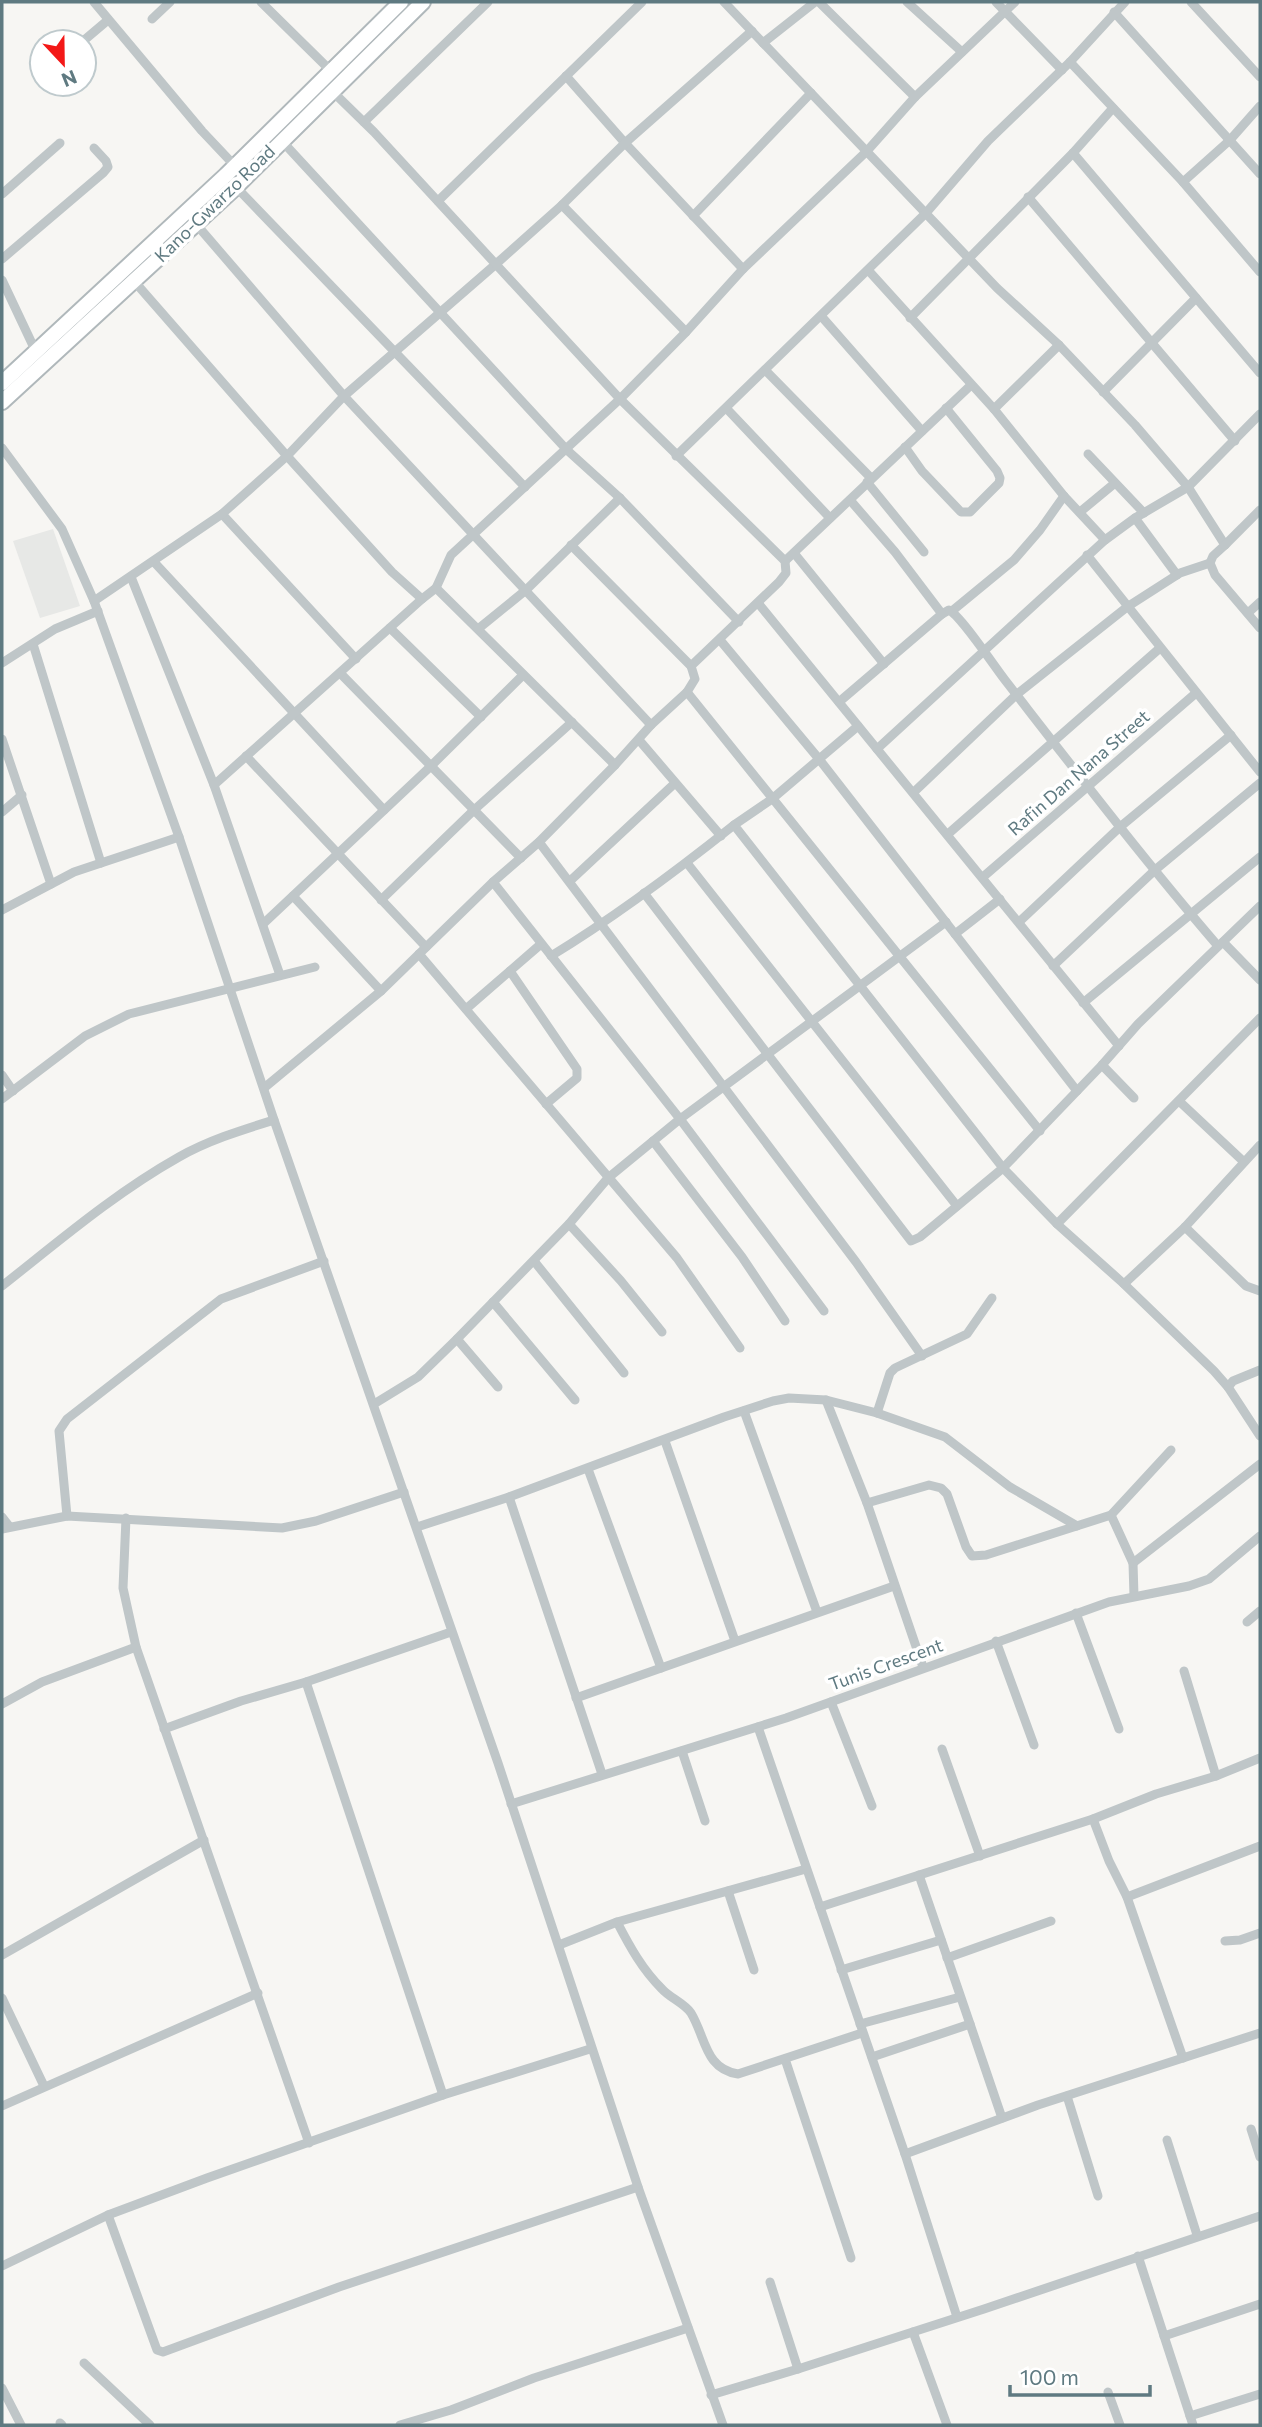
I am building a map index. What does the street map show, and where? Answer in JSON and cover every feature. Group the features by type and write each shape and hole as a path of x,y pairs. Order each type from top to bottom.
{"main road":[{"name":"Kano-Gwarzo Road","path":"2,402 236,187 331,90 399,11 423,2"},
{"path":"2,383 235,166 331,71 399,11"}],"street":[{"path":"93,2 193,121 235,166"},
{"path":"152,19 170,2"},
{"path":"261,2 331,71"},
{"path":"364,122 488,2"},
{"path":"438,201 642,2"},
{"path":"724,2 997,288 1059,345 1135,425 1188,487 1225,545"},
{"path":"763,43 817,2 915,97"},
{"path":"907,2 962,52"},
{"path":"996,2 1062,70"},
{"path":"214,785 436,587 451,555 620,399 743,269 867,151 915,97 1015,2"},
{"path":"676,456 926,213 988,141 1070,62 1125,2"},
{"path":"1191,2 1260,77"},
{"path":"1114,12 1260,174"},
{"path":"98,28 108,20"},
{"path":"94,601 222,514 287,456 344,396 562,205 625,143 752,31"},
{"path":"1070,62 1183,182 1260,272"},
{"path":"566,76 743,269"},
{"path":"331,90 438,201 620,399 785,561 786,573 739,622 691,666"},
{"path":"693,216 811,93"},
{"path":"1183,182 1230,139 1260,106"},
{"path":"910,318 1073,153 1113,108"},
{"path":"281,140 567,450 620,498 739,622"},
{"path":"2,194 60,143"},
{"path":"2,259 103,173 107,167 106,161 94,148"},
{"path":"1073,153 1260,373"},
{"path":"236,187 525,487"},
{"path":"1028,197 1235,441"},
{"path":"562,205 686,332"},
{"path":"196,224 344,396 651,725"},
{"path":"868,270 994,410 1064,496 1105,540"},
{"path":"2,280 36,352"},
{"path":"134,281 392,572 422,599"},
{"path":"1103,392 1196,298"},
{"path":"822,317 922,431"},
{"path":"994,410 1059,345"},
{"path":"765,370 869,480 924,552"},
{"path":"785,561 970,386"},
{"path":"905,447 922,471 961,512 971,512 999,483 1000,478 946,408"},
{"path":"727,409 830,518"},
{"path":"877,749 1087,555 1140,516 1188,487 1260,414"},
{"path":"2,447 62,529 98,611 179,837 274,1120 417,1527 559,1945 590,2049 723,2425"},
{"path":"1088,454 1140,516 1177,575"},
{"path":"1080,512 1115,483"},
{"path":"839,702 942,614 952,611 1014,560 1064,496"},
{"path":"478,629 526,590 620,498"},
{"path":"850,500 895,552 942,614"},
{"path":"1260,510 1213,556 1210,563 1215,575 1260,628"},
{"path":"222,514 356,659"},
{"path":"264,1088 381,991 539,842 651,725 687,692 695,679 691,666 571,545"},
{"path":"794,553 884,664"},
{"path":"1087,555 1260,772"},
{"path":"154,562 293,715 384,810"},
{"path":"914,792 1016,695 1127,607 1177,575 1210,563"},
{"path":"131,577 214,785 281,975"},
{"path":"436,587 615,765"},
{"path":"1248,613 1260,602"},
{"path":"758,603 1119,1046"},
{"path":"2,663 55,629 98,611"},
{"path":"952,611 1191,914 1260,981"},
{"path":"390,628 481,717"},
{"path":"720,640 820,759 1077,1091"},
{"path":"33,644 101,863"},
{"path":"948,834 1160,648"},
{"path":"340,673 521,858"},
{"path":"262,924 431,766 523,675"},
{"path":"687,692 1040,1131"},
{"name":"Rafin Dan Nana Street","path":"983,877 1196,693"},
{"path":"382,900 474,810 572,722"},
{"path":"551,956 603,924 687,863 772,799 858,726"},
{"path":"1019,922 1120,827 1231,734"},
{"path":"639,740 721,836"},
{"path":"2,741 51,884"},
{"path":"246,757 382,900 466,1009 677,1258 740,1348"},
{"path":"1054,966 1155,870 1260,783"},
{"path":"569,881 674,784"},
{"path":"2,812 22,795"},
{"path":"734,825 1003,1168 1057,1224 1124,1284 1228,1387 1260,1436"},
{"path":"2,910 74,872 179,837"},
{"path":"539,842 856,1262 922,1356"},
{"path":"1083,1003 1260,857"},
{"path":"687,863 957,1206"},
{"path":"493,883 680,1119 824,1311"},
{"path":"644,893 909,1239 915,1240 1003,1168 1138,1024 1260,906"},
{"path":"293,895 381,991"},
{"path":"955,934 1000,899"},
{"path":"374,1404 418,1377 534,1261 608,1178 680,1119 769,1056 946,922"},
{"path":"466,1009 541,943"},
{"path":"2,1099 85,1036 129,1014 315,967"},
{"path":"510,971 577,1069 577,1078 546,1104"},
{"path":"1057,1224 1260,1018"},
{"path":"1102,1065 1134,1098"},
{"path":"2,1075 13,1091"},
{"path":"1179,1101 1244,1162"},
{"path":"2,1286 119,1194 181,1156 224,1136 274,1120"},
{"path":"653,1141 742,1257 785,1321"},
{"path":"1124,1284 1185,1227 1260,1145"},
{"path":"569,1224 621,1281 662,1332"},
{"path":"1185,1227 1246,1286 1260,1291"},
{"path":"67,1516 59,1432 67,1419 221,1298 324,1261"},
{"path":"534,1261 624,1373"},
{"path":"877,1413 890,1373 895,1368 967,1334 992,1298"},
{"path":"493,1302 575,1400"},
{"path":"457,1339 498,1387"},
{"path":"1228,1387 1233,1381 1260,1370"},
{"path":"417,1527 588,1469 744,1411 789,1398 826,1400 877,1413 945,1437 1010,1487 1077,1525"},
{"path":"826,1400 867,1503 923,1667"},
{"path":"744,1411 817,1612"},
{"path":"665,1441 735,1641"},
{"path":"867,1503 929,1485 941,1488 947,1494 966,1547 972,1556 986,1555 1111,1515 1171,1450"},
{"path":"1133,1563 1260,1464"},
{"path":"588,1469 661,1668"},
{"path":"2,1517 5,1528 67,1516 282,1528 316,1521 404,1492"},
{"path":"509,1497 602,1774"},
{"path":"1111,1515 1133,1563 1134,1596"},
{"path":"126,1518 124,1588 136,1647 309,2143"},
{"name":"Tunis Crescent","path":"511,1804 758,1727 1076,1612 1209,1579 1260,1536"},
{"path":"576,1698 894,1586"},
{"path":"1247,1622 1260,1611"},
{"path":"1076,1612 1119,1729"},
{"path":"164,1729 451,1632"},
{"path":"996,1641 1034,1745"},
{"path":"2,1704 42,1682 136,1647"},
{"path":"1184,1671 1216,1776"},
{"path":"306,1682 443,2095"},
{"path":"831,1702 872,1806"},
{"path":"758,1727 905,2154 957,2317"},
{"path":"942,1749 980,1856"},
{"path":"682,1751 705,1821"},
{"path":"820,1907 1093,1819 1260,1758"},
{"path":"1093,1819 1109,1861 1127,1897 1183,2058"},
{"path":"2,1955 204,1840"},
{"path":"1127,1897 1260,1846"},
{"path":"559,1945 617,1922 806,1869"},
{"path":"919,1875 1002,2118"},
{"path":"728,1891 754,1970"},
{"path":"947,1958 1051,1921"},
{"path":"617,1922 637,1960 663,1991 690,2012 714,2063 724,2072 738,2074 785,2059 861,2028 960,1997"},
{"path":"1225,1941 1240,1940 1260,1933"},
{"path":"841,1970 941,1940"},
{"path":"2,2106 258,1993"},
{"path":"2,1998 44,2086"},
{"path":"872,2057 970,2024"},
{"path":"905,2154 1002,2118 1260,2033"},
{"path":"2,2266 108,2216 207,2178 443,2095 590,2049"},
{"path":"785,2059 851,2258"},
{"path":"1067,2096 1098,2196"},
{"path":"1251,2129 1260,2157"},
{"path":"1167,2140 1197,2235"},
{"path":"108,2216 157,2350 163,2352 339,2287 638,2188"},
{"path":"711,2395 913,2332 1260,2216"},
{"path":"1138,2256 1191,2421 1260,2394"},
{"path":"770,2282 798,2369"},
{"path":"1164,2336 1260,2304"},
{"path":"400,2425 688,2328"},
{"path":"913,2332 947,2425"},
{"path":"84,2363 150,2425"},
{"path":"2,2388 21,2425"},
{"path":"1108,2392 1120,2425"}],"shaded area":[{"path":"53,529 80,606 40,618 13,541"}]}
